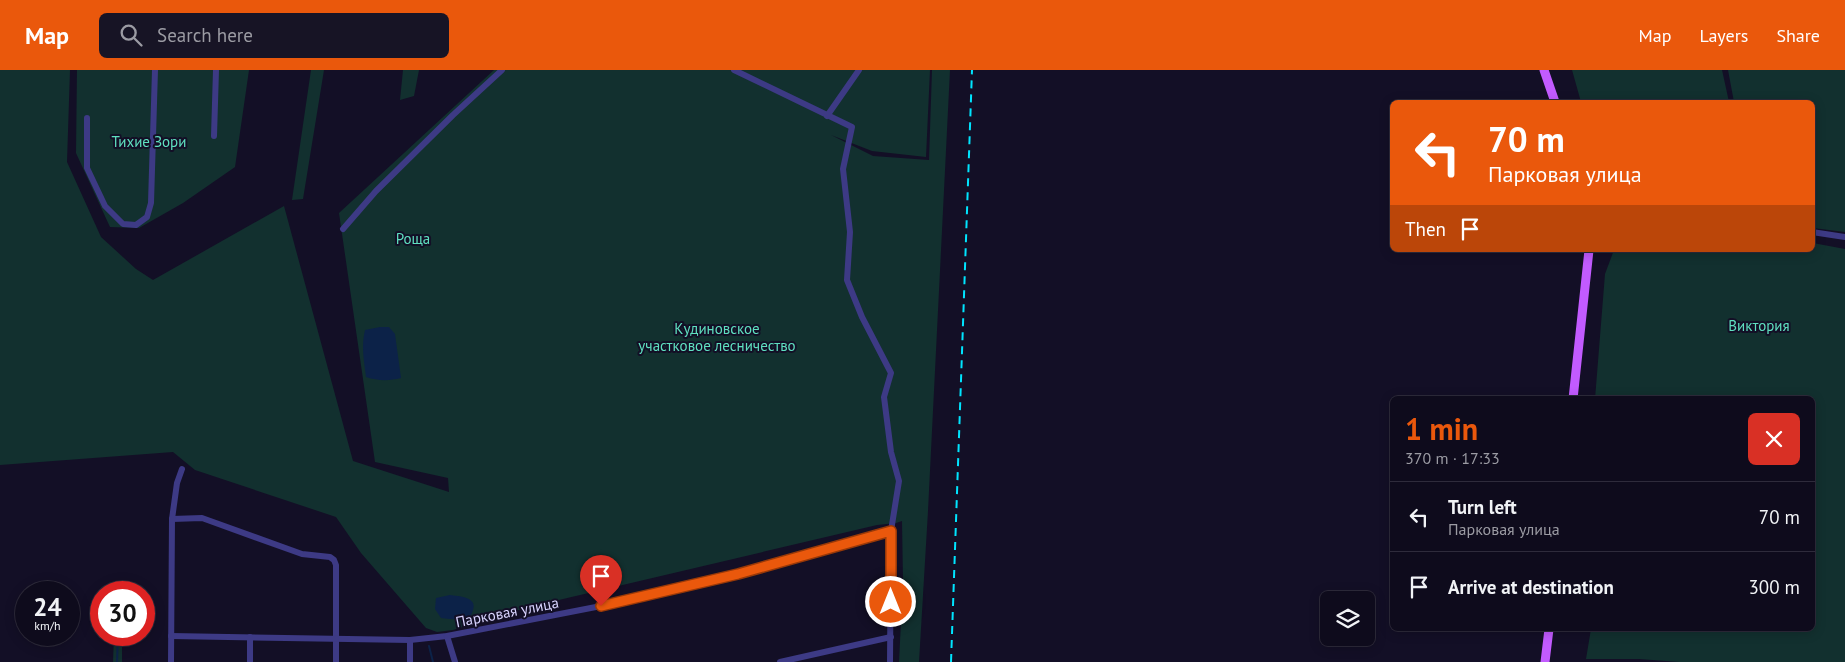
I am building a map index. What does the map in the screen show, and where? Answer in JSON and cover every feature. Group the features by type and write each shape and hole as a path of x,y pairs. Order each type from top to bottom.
{"main road":[{"path":"1544,70 1554,100"},
{"path":"1574,396 1589,252"},
{"path":"1545,662 1549,631"}],"street":[{"path":"87,118 87,168 105,206 123,224 136,225 147,217 151,203 155,70"},
{"path":"214,136 216,70"},
{"path":"342,229 376,191 502,70"},
{"path":"734,70 852,127 843,169 850,232 847,280 862,317 892,373 884,397 891,452 900,481 891,531 890,662"},
{"path":"827,116 859,70"},
{"path":"1815,232 1845,237"},
{"path":"171,662 172,519 175,492 182,469"},
{"path":"172,519 202,518 295,552 330,557 334,560 336,565 336,662"},
{"name":"Парковая улица","path":"171,636 410,640 447,636 601,606 738,574 891,531"},
{"path":"447,636 455,662"},
{"path":"250,637 250,662"},
{"path":"780,662 891,637"},
{"path":"410,640 410,662"}],"green space":[{"name":"Кудиновское участковое лесничество","path":"0,70 70,70 67,162 101,237 136,269 153,280 284,206 353,461 449,492 448,478 375,462 339,213 494,70 930,70 926,157 872,151 831,135 873,156 929,160 932,70 950,70 919,662 899,662 903,581 902,521 877,525 529,607 453,630 437,632 426,628 361,553 336,517 195,470 173,452 0,465"},
{"name":"Тихие Зори","path":"77,70 249,70 235,167 183,203 139,228 110,227 76,153"},
{"path":"311,70 324,70 303,199 292,200"},
{"path":"403,70 419,70 414,96 400,100"},
{"path":"1572,70 1722,70 1729,100 1580,100"},
{"path":"1728,70 1845,70 1845,232 1815,228 1815,100 1734,100"},
{"name":"Виктория","path":"1815,243 1845,249 1845,662 1679,662 1639,659 1586,659 1591,631 1815,631 1815,396 1595,396 1605,274 1613,252 1815,252"},
{"path":"114,646 122,646 122,662 113,662"}],"water":[{"path":"389,327 395,334 401,378 384,380 366,377 363,348 365,330"},
{"path":"450,595 466,598 473,602 473,610 469,618 441,618 435,609 436,598"}],"waterway":[{"path":"117,662 118,646"},
{"path":"429,646 433,662"}],"railway":[{"path":"951,662 972,70"}],"route":[{"path":"601,606 738,574 891,531 891,602"}],"park label":[{"name":"Роща","path":"413,238"}]}
